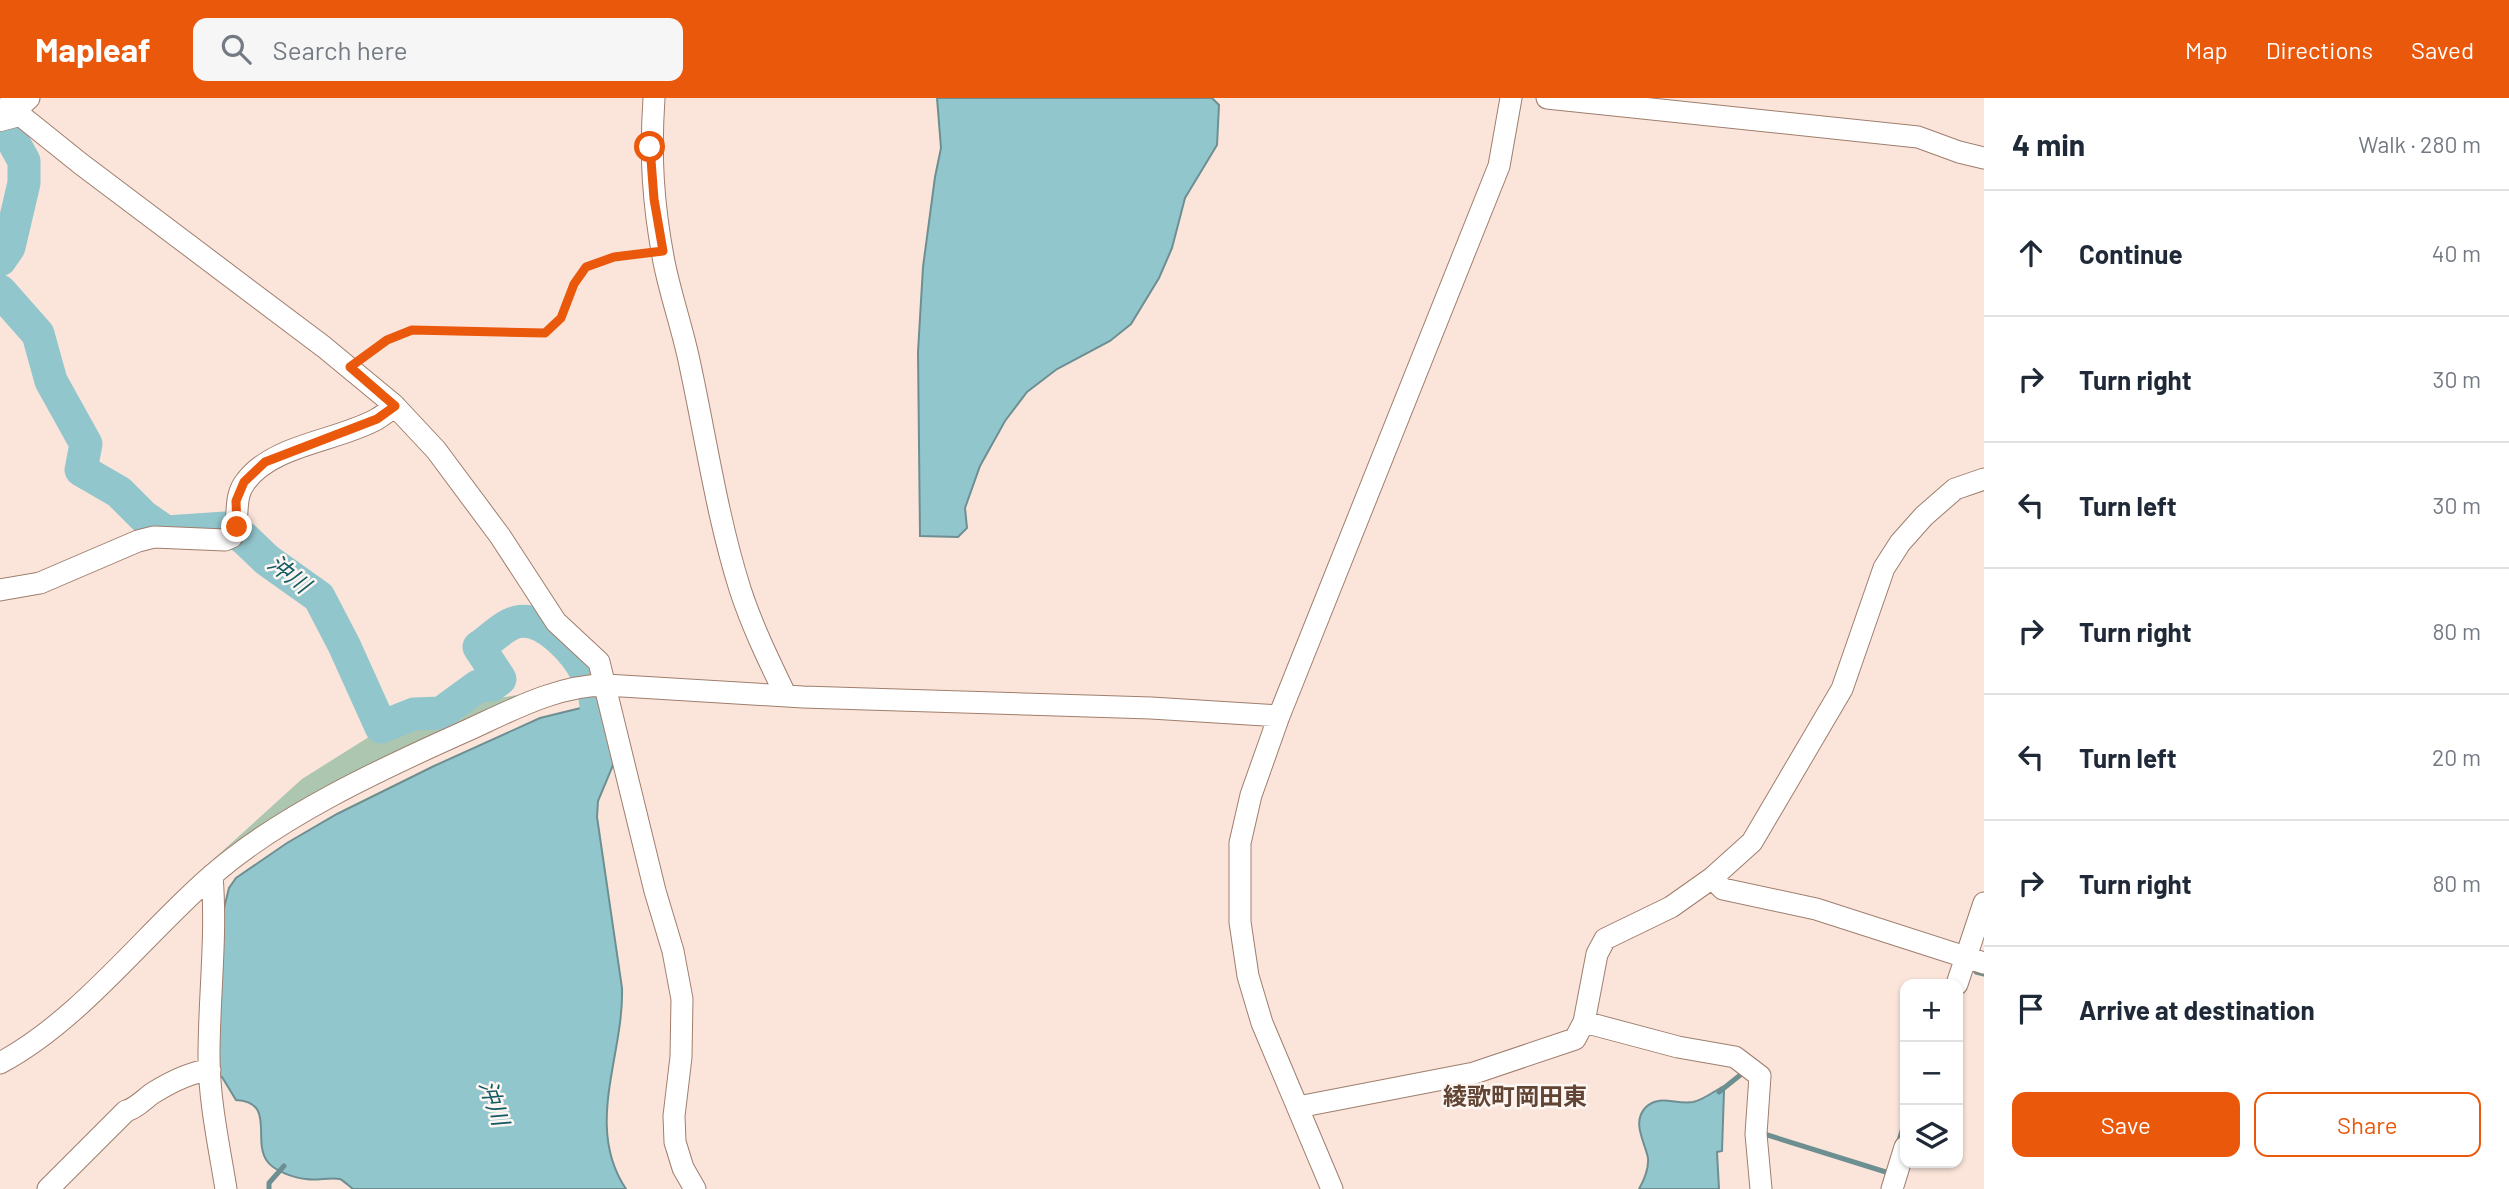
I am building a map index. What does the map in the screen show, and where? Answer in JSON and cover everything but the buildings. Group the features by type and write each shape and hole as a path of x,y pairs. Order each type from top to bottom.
{"street":[{"path":"654,98 650,147 654,199 663,251 739,588 760,642 786,696"},
{"path":"1332,1189 1262,1023 1248,976 1240,922 1240,843 1251,795 1279,716 1499,166 1511,98"},
{"path":"1547,98 1918,137 1984,158"},
{"path":"13,109 81,164 350,367 395,406 436,450 500,536 556,622 599,662 655,891 673,951 682,999 681,1057 674,1116 675,1142 683,1168 695,1189"},
{"path":"0,590 40,583 138,541 154,537 225,540 234,532 236,501 244,482 265,462 377,419 395,406"},
{"path":"1298,1107 1474,1073 1575,1039 1584,1021 1597,954 1605,939 1671,907 1712,877 1752,842 1842,689 1884,568 1899,542 1955,489 1984,479"},
{"path":"0,1063 27,1049 89,995 212,875 278,828 341,792 428,748 513,710 570,689 606,685 786,696 1151,708 1279,716"},
{"path":"212,875 215,931 209,1070 226,1189"},
{"path":"1712,877 1723,889 1816,909 1975,960"},
{"path":"1961,979 1975,960 1984,903"},
{"path":"1584,1021 1678,1047 1735,1057 1760,1076 1756,1132 1761,1189"},
{"path":"48,1189 126,1111 132,1110 155,1092 192,1074 209,1070"},
{"path":"1892,1189 1900,1163"}],"path":[{"path":"350,367 387,340 412,330 545,333 561,318 574,284 586,267 614,257 663,251"}],"green space":[{"path":"551,690 267,825 196,875 302,779 372,735 416,718 442,717 467,699 492,699"}],"water":[{"path":"937,98 1212,98 1219,105 1217,145 1185,198 1172,248 1159,278 1131,324 1110,341 1057,369 1027,392 1005,421 980,466 965,508 967,528 958,537 920,536 918,352 923,267 941,148"},
{"path":"589,706 596,728 610,725 616,758 598,801 597,817 622,988 618,1039 609,1090 608,1141 614,1165 626,1189 353,1189 340,1179 301,1178 274,1168 263,1152 261,1123 256,1107 236,1100 222,1077 217,1075 223,912 229,888 236,878 287,843 337,814 540,718"},
{"path":"1722,1087 1722,1151 1717,1152 1719,1189 1639,1189 1648,1162 1639,1126 1646,1107 1663,1100 1693,1102"}],"waterway":[{"name":"沖川","path":"0,118 24,161 24,183 9,247 0,260"},
{"name":"沖川","path":"0,291 38,334 51,381 86,444 81,470 119,492 143,516 166,532 226,528 244,538 267,560 319,597 381,727 414,714 441,713 478,686 492,685 500,679 479,647 502,629 517,622 528,622 549,630 568,647 588,676"},
{"name":"沖川","path":"565,756 598,717 595,699"},
{"path":"1976,972 1984,974"},
{"path":"1719,1092 1744,1072 1746,1074"},
{"path":"1761,1133 1889,1173 1890,1170"},
{"path":"1898,1144 1900,1137"},
{"path":"269,1189 269,1183 284,1166"}],"district":[{"name":"綾歌町岡田東","path":"1515,1097"}],"route":[{"path":"237,527 236,501 244,482 265,462 377,419 395,406 350,367 387,340 412,330 545,333 561,318 574,284 586,267 614,257 663,251 654,199 650,147"}]}
